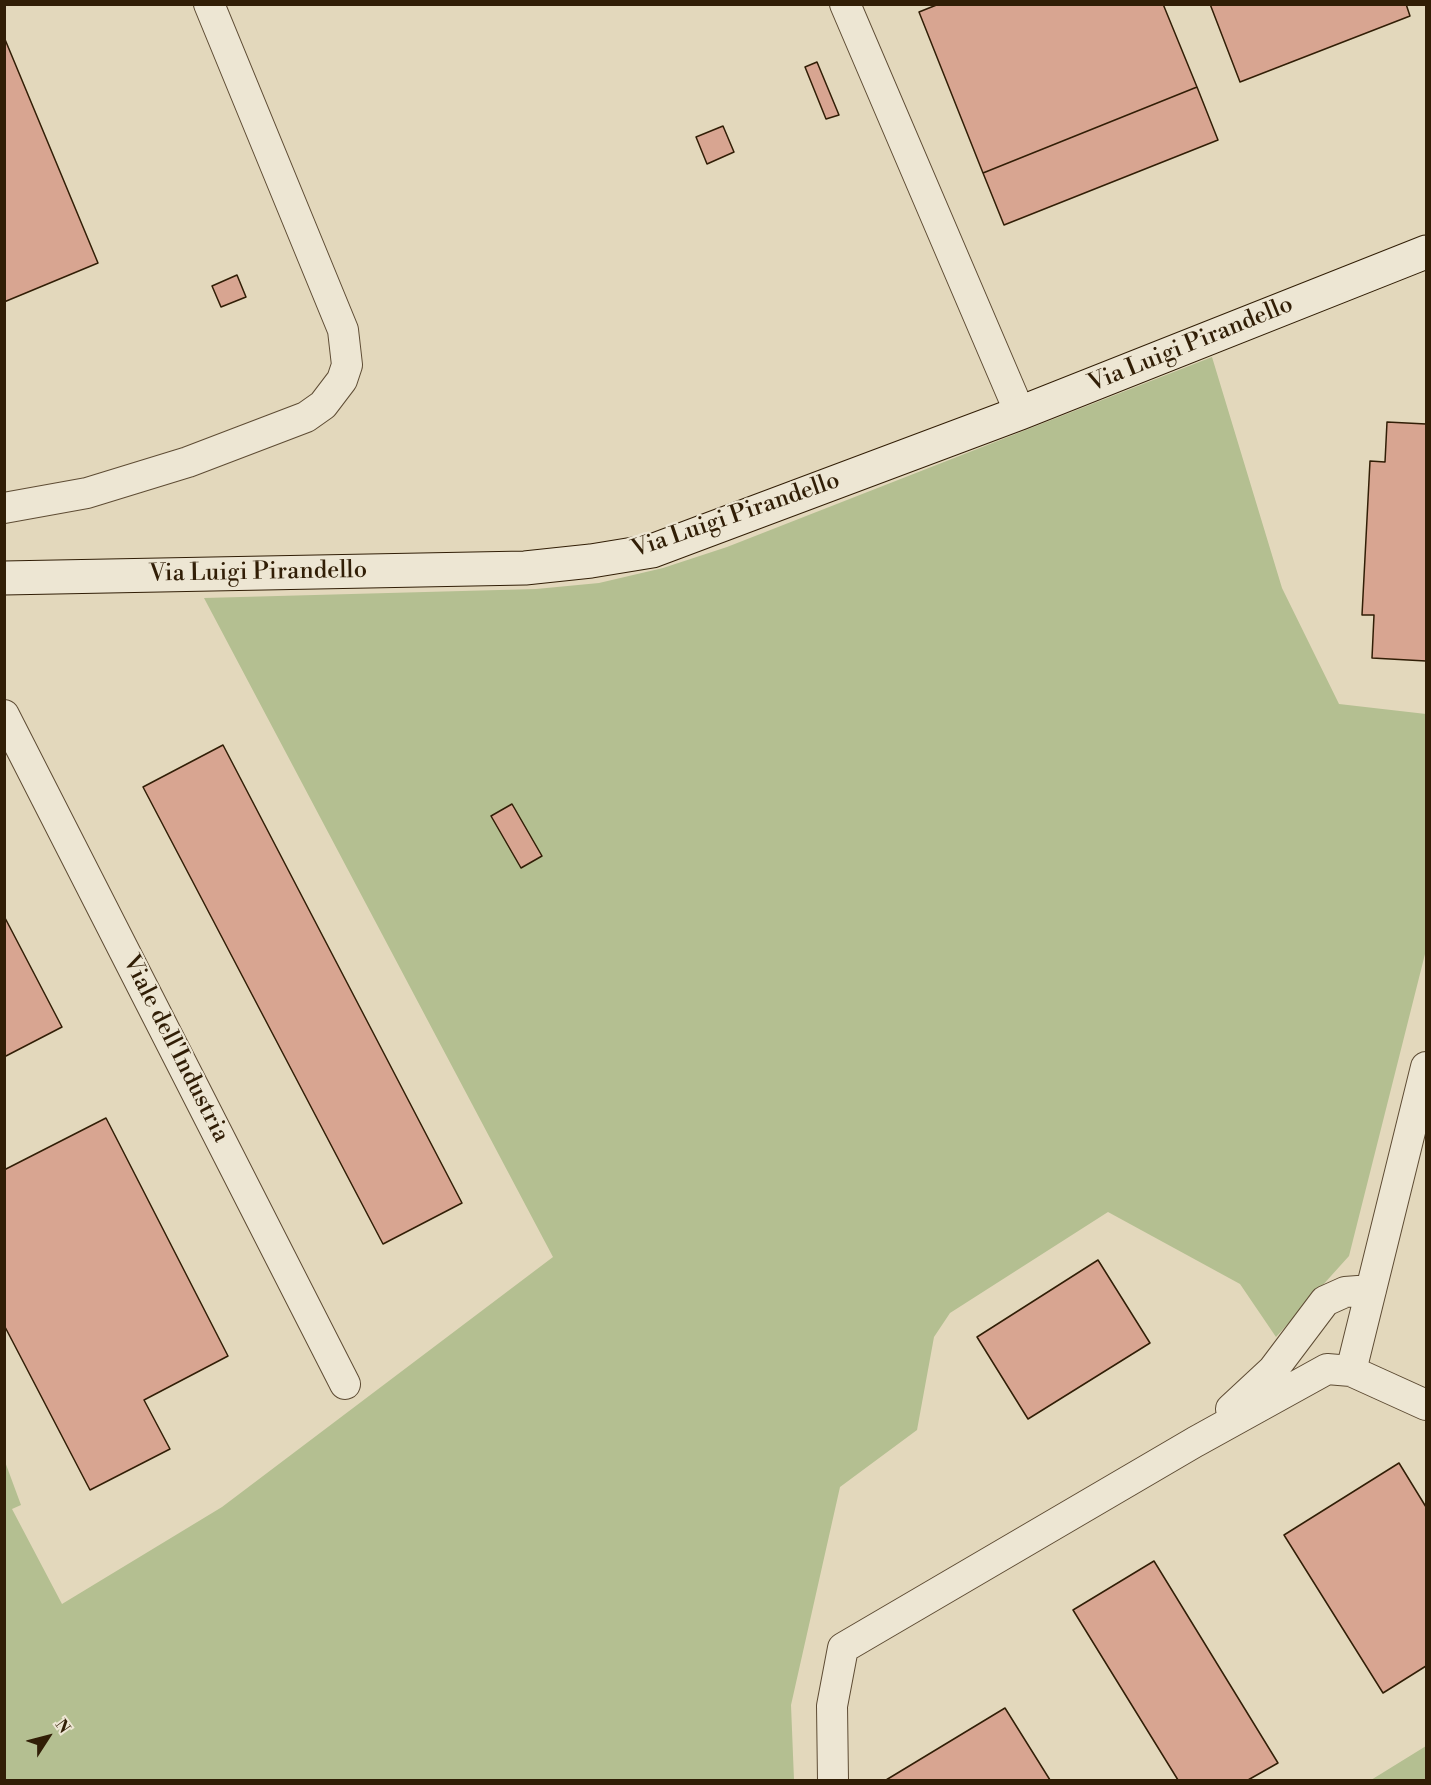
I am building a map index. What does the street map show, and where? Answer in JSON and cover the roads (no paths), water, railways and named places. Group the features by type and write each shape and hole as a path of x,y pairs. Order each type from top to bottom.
{"street":[{"path":"4,508 87,493 188,462 306,417 323,405 342,380 347,365 344,330 209,4"},
{"path":"845,4 1020,413"},
{"name":"Via Luigi Pirandello","path":"4,578 525,568 591,561 663,547 1020,413 1426,252"},
{"name":"Viale dell'Industria","path":"4,715 345,1384"},
{"path":"833,1780 832,1706 843,1648 1195,1442 1339,1370 1371,1290 1426,1067"},
{"path":"1195,1442 1273,1370 1297,1335 1325,1301 1345,1292 1371,1290"},
{"path":"1297,1335 1339,1370 1426,1405"}]}
